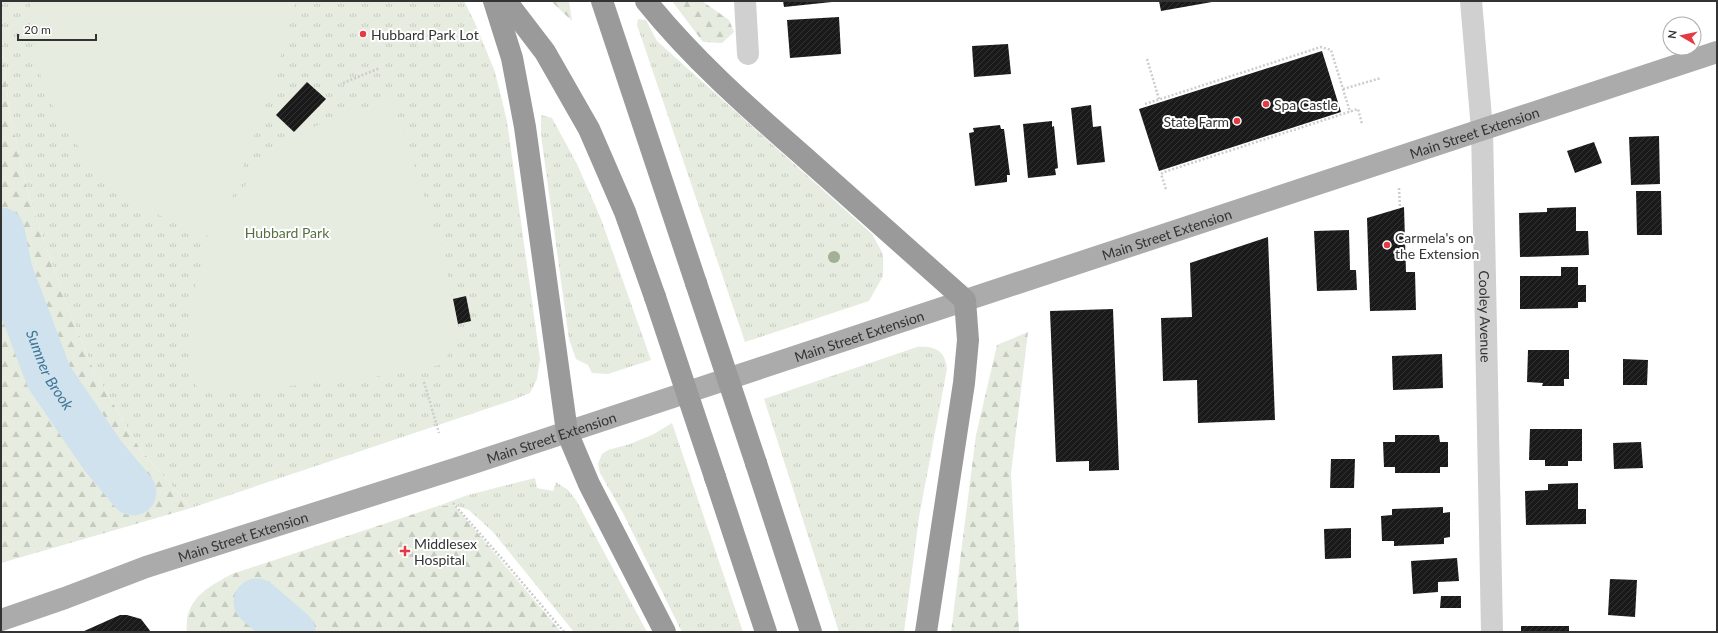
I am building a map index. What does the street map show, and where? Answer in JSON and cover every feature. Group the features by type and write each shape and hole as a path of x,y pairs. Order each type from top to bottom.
{"highway":[{"path":"494,1 512,58 525,127 567,432 589,484 620,541 664,632"},
{"path":"506,1 545,52 589,129 625,212 655,297 766,632"},
{"path":"602,1 811,632"},
{"path":"646,1 685,47 740,101 965,300 968,340 964,383 926,632"}],"main road":[{"name":"Main Street Extension","path":"1,620 65,598 132,571 464,466 1717,52"}],"street":[{"path":"745,1 748,54"},
{"name":"Cooley Avenue","path":"1471,1 1482,129 1492,632"}],"path":[{"path":"1145,104 1321,47 1331,50 1350,112"},
{"path":"1147,59 1159,99"},
{"path":"343,83 380,68"},
{"path":"1343,89 1381,78"},
{"path":"1166,190 1161,174 1358,109 1362,124"},
{"path":"1399,188 1400,208"},
{"path":"424,382 439,433"},
{"path":"453,503 504,560 564,632"}],"green space":[{"name":"Hubbard Park","path":"1,1 464,1 475,23 495,72 507,121 540,359 537,379 530,393 191,508 140,449 94,371 64,298 29,197 9,110 1,29"},
{"path":"30,1 296,1 274,80 229,206 261,165 311,128 360,110 393,101 445,260 460,339 440,365 357,380 198,394 191,358 191,312 197,281 212,238 184,227 143,206 121,190 100,171 82,151 66,129 52,105 42,79 35,53 31,27"},
{"path":"551,1 569,1 572,21"},
{"path":"672,1 702,1 729,20 734,32 722,43 703,42"},
{"path":"638,19 646,20 657,41 872,234 883,254 883,276 869,301 745,342 637,25"},
{"path":"1,29 9,110 29,197 64,298 94,371 140,449 191,508 1,563"},
{"path":"541,115 552,118 577,164 601,219 651,360 608,374 592,373 588,365 576,359 569,339 541,135"},
{"path":"1028,332 1011,473 1019,632 951,632 976,435 997,345"},
{"path":"917,347 929,347 938,350 944,357 947,369 919,517 904,632 839,632 764,399"},
{"path":"672,423 743,632 682,632 623,513 600,473 598,464 602,454 608,450 630,444 654,434"},
{"path":"535,478 537,488 553,491 556,482 568,490 576,500 647,632 574,632 493,532 469,510 454,505 438,506 468,495"},
{"name":"Middlesex Hospital","path":"454,505 561,632 187,632 187,619 193,603 210,587 232,574 438,506"}],"building":[{"path":"783,1 832,1 832,2 784,7"},
{"path":"1159,1 1212,1 1212,2 1161,11"},
{"path":"839,17 841,54 790,58 787,20"},
{"path":"1008,44 1011,74 974,77 972,46"},
{"path":"1322,51 1341,112 1159,171 1139,109"},
{"path":"307,82 326,99 294,132 276,115"},
{"path":"1091,105 1093,127 1101,126 1105,162 1077,165 1071,108"},
{"path":"1052,121 1052,127 1054,126 1058,168 1055,169 1056,175 1028,178 1023,124"},
{"path":"1000,125 1001,129 1004,129 1010,175 1007,175 1007,182 975,186 969,133 974,132 973,128"},
{"path":"1659,136 1660,184 1631,185 1629,137"},
{"path":"1594,142 1602,163 1575,173 1567,151"},
{"path":"1636,191 1661,191 1662,235 1637,235"},
{"name":"Carmela's on the Extension","path":"1404,207 1406,272 1415,272 1416,310 1370,311 1367,218"},
{"path":"1576,207 1576,231 1588,231 1589,255 1520,257 1519,213 1547,212 1547,208"},
{"path":"1349,230 1350,270 1356,270 1357,290 1317,291 1314,231"},
{"path":"1268,237 1275,420 1198,423 1197,380 1163,381 1161,318 1192,317 1190,263"},
{"path":"1561,267 1578,267 1578,285 1586,285 1586,302 1578,302 1578,308 1520,309 1520,276 1561,276"},
{"path":"466,296 471,321 458,324 453,299"},
{"path":"1113,309 1119,470 1089,471 1089,461 1056,462 1050,311"},
{"path":"1528,350 1569,350 1569,379 1564,379 1564,386 1542,386 1543,383 1527,382"},
{"path":"1442,354 1443,388 1393,390 1392,356"},
{"path":"1623,359 1648,360 1647,385 1623,385"},
{"path":"1530,429 1582,429 1582,461 1568,461 1568,466 1545,466 1545,460 1529,460"},
{"path":"1395,435 1439,435 1440,442 1448,442 1448,467 1440,467 1440,473 1395,473 1395,467 1384,467 1383,442 1395,442"},
{"path":"1641,442 1643,468 1614,469 1613,443"},
{"path":"1331,459 1355,459 1354,488 1330,488"},
{"path":"1578,483 1578,509 1586,509 1586,524 1526,525 1525,491 1548,490 1548,484"},
{"path":"1443,507 1443,513 1450,512 1450,537 1444,538 1444,544 1394,546 1394,541 1382,541 1381,516 1392,515 1392,509"},
{"path":"1351,528 1351,558 1325,559 1324,529"},
{"path":"1457,558 1459,581 1438,582 1438,592 1413,594 1411,561"},
{"path":"1610,579 1637,580 1635,617 1608,615"},
{"path":"1441,596 1461,596 1461,608 1440,608"},
{"path":"120,615 127,615 141,619 151,632 82,632"},
{"path":"1521,626 1569,626 1569,632 1521,632"}],"waterway":[{"name":"Sumner Brook","path":"1,231 9,271 49,377 103,456 133,492"},
{"name":"Sumner Brook","path":"257,602 292,632"}],"place":[{"name":"Hubbard Park Lot","path":"363,34"},
{"name":"Spa Castle","path":"1266,104"},
{"name":"State Farm","path":"1237,121"},
{"name":"Carmela's on the Extension","path":"1387,245"},
{"name":"Middlesex Hospital","path":"405,551"}]}
